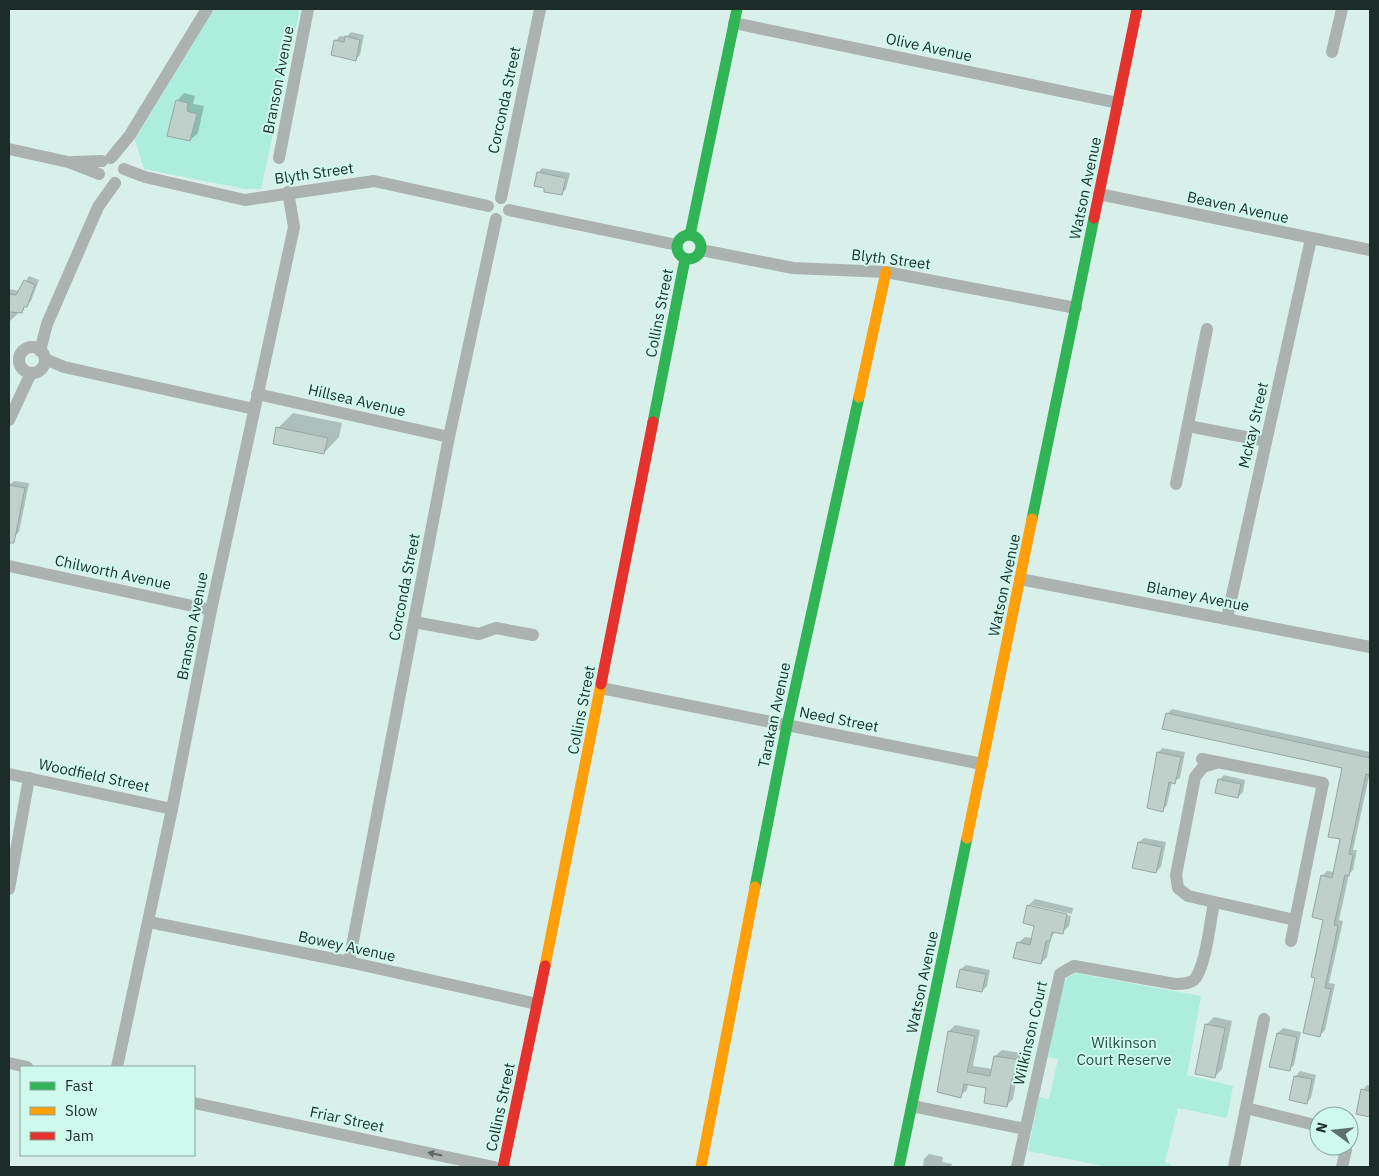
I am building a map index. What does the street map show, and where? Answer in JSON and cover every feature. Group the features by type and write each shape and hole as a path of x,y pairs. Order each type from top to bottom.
{"street":[{"path":"21,367 37,355 47,324 112,171 130,134 206,9"},
{"name":"Branson Avenue","path":"279,158 308,9"},
{"name":"Corconda Street","path":"501,198 540,9"},
{"path":"690,235 737,9"},
{"name":"Watson Avenue","path":"899,1167 1137,9"},
{"path":"1332,52 1342,9"},
{"name":"Olive Avenue","path":"734,23 1118,103"},
{"name":"Blyth Street","path":"9,149 245,200 288,192 374,181 488,206"},
{"name":"Branson Avenue","path":"117,1066 172,809 211,610 294,227 288,192"},
{"name":"Beaven Avenue","path":"1099,194 1370,250"},
{"path":"501,198 508,203 509,210 504,218 496,219 490,215 488,206 493,199 501,198"},
{"path":"509,210 677,245"},
{"name":"Corconda Street","path":"349,962 449,437 496,219"},
{"path":"690,235 699,240 701,250 695,258 685,259 679,253 677,245 682,237 690,235"},
{"name":"Mckay Street","path":"1227,618 1311,239"},
{"name":"Blyth Street","path":"701,250 792,268 886,272 1076,308"},
{"name":"Collins Street","path":"503,1167 601,688 685,259"},
{"name":"Tarakan Avenue","path":"700,1167 787,725 886,272"},
{"path":"1176,484 1207,329"},
{"path":"9,351 37,355 64,366 254,409"},
{"path":"9,420 18,397 21,367 19,359 37,355"},
{"name":"Hillsea Avenue","path":"257,394 449,437"},
{"path":"1188,426 1266,441"},
{"name":"Chilworth Avenue","path":"9,566 211,610"},
{"name":"Blamey Avenue","path":"1020,579 1370,647"},
{"path":"414,622 479,634 496,628 533,635"},
{"name":"Need Street","path":"601,688 982,764"},
{"path":"1202,759 1323,783 1291,941"},
{"path":"1217,762 1203,767 1195,777 1176,875 1178,888 1188,896 1295,920"},
{"name":"Woodfield Street","path":"9,774 172,809"},
{"path":"9,889 30,778"},
{"name":"Wilkinson Court","path":"1017,1167 1060,974 1074,966 1175,984 1184,984 1193,980 1200,970 1214,903"},
{"name":"Bowey Avenue","path":"148,922 349,962 537,1004"},
{"path":"1234,1167 1264,1019"},
{"path":"9,1063 22,1066"},
{"name":"Friar Street","path":"195,1103 494,1167"},
{"path":"912,1106 1025,1129"},
{"path":"1246,1108 1309,1124"}],"green space":[{"path":"214,9 300,9 261,189 245,189 144,169 135,140"},
{"name":"Wilkinson Court Reserve","path":"1075,973 1201,996 1187,1075 1233,1086 1227,1118 1178,1108 1165,1162 1175,1167 1108,1167 1028,1151 1039,1097 1049,1099 1058,1059 1048,1057 1063,986 1066,979"}],"building":[{"path":"345,36 360,40 356,61 331,55 334,40 344,42"},
{"path":"176,100 188,103 187,111 197,114 190,141 167,136"},
{"path":"537,172 566,178 562,195 544,192 544,188 534,186"},
{"path":"24,280 35,285 27,307 24,307 22,313 9,312 9,294 16,295"},
{"path":"276,427 328,438 324,454 273,444"},
{"path":"9,485 25,488 14,543 9,543"},
{"path":"1166,713 1370,758 1370,775 1366,774 1349,854 1353,855 1349,876 1345,875 1334,925 1338,926 1325,988 1331,989 1320,1037 1303,1033 1315,978 1311,977 1323,920 1312,917 1321,875 1332,878 1340,839 1328,837 1342,768 1162,729"},
{"path":"1157,752 1181,757 1175,784 1169,782 1163,812 1147,808"},
{"path":"1218,779 1241,784 1238,798 1215,793"},
{"path":"1138,842 1162,847 1156,873 1132,868"},
{"path":"1027,905 1067,914 1063,934 1052,932 1050,941 1046,941 1041,964 1013,958 1017,942 1030,945 1034,926 1023,923"},
{"path":"960,969 986,974 982,992 956,987"},
{"path":"1205,1024 1225,1028 1215,1078 1195,1074"},
{"path":"948,1031 975,1036 967,1072 990,1076 994,1056 1021,1060 1019,1071 1015,1070 1012,1079 1007,1107 984,1103 986,1088 964,1084 961,1098 937,1092"},
{"path":"1277,1033 1297,1037 1290,1071 1269,1067"},
{"path":"1294,1076 1312,1079 1307,1104 1289,1100"},
{"path":"1361,1089 1370,1091 1370,1117 1359,1115 1358,1106"}],"traffic: fast":[{"path":"690,235 737,9"},
{"path":"1032,519 1094,218"},
{"path":"689,235 698,238 701,247 698,256 689,259 680,256 677,247 680,238 689,235"},
{"path":"653,422 685,259"},
{"path":"755,887 787,725 859,397"},
{"path":"899,1167 967,838"}],"traffic: slow":[{"path":"859,397 886,272"},
{"path":"967,838 1032,519"},
{"path":"545,966 601,684"},
{"path":"701,1167 755,887"}],"traffic: jam":[{"path":"1094,218 1137,9"},
{"path":"601,684 653,422"},
{"path":"503,1167 545,966"}]}
